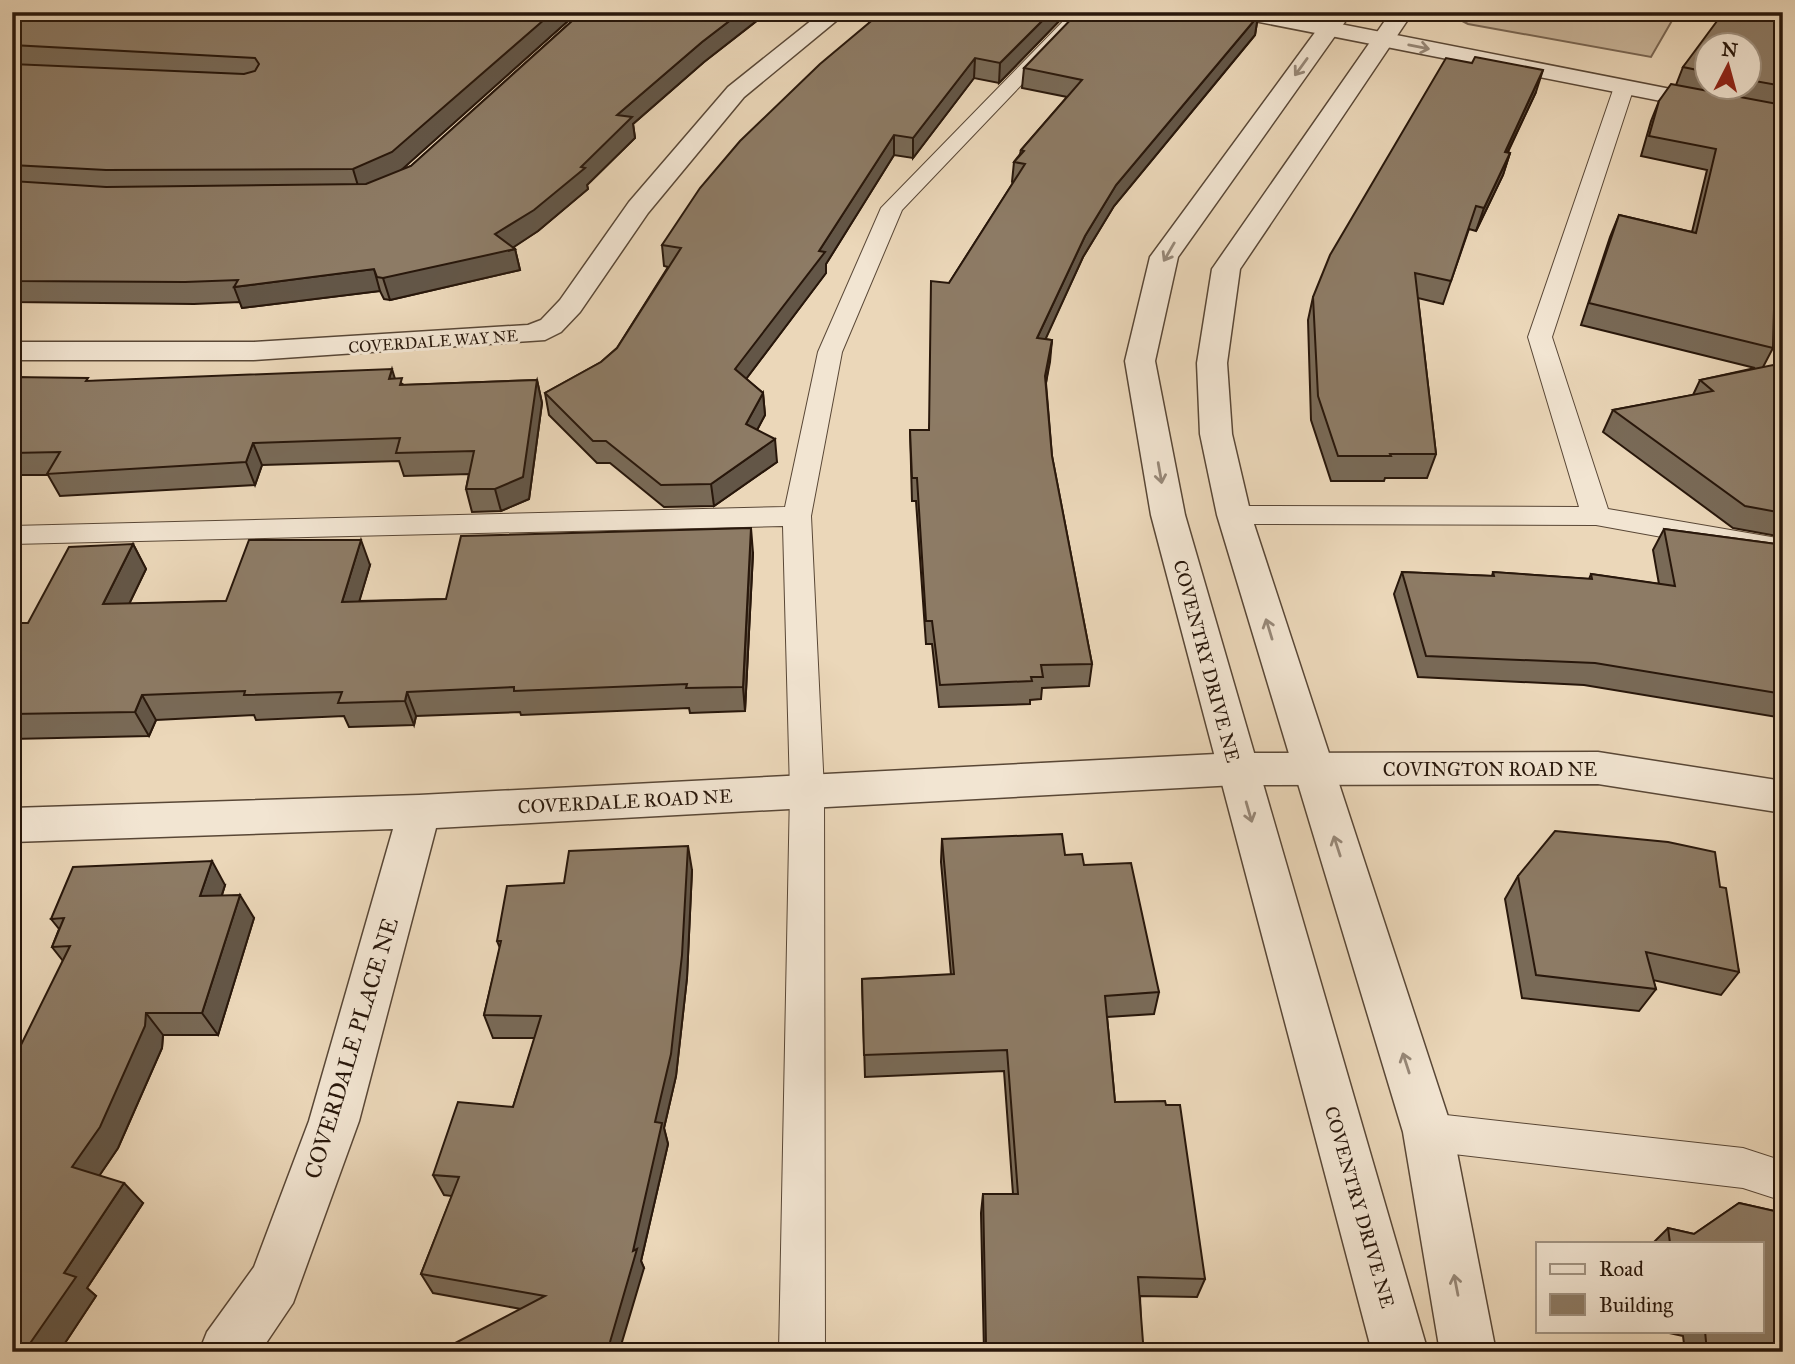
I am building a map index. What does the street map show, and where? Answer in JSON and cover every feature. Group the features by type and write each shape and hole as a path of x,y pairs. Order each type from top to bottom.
{"street":[{"name":"COVERDALE WAY NE","path":"12,351 254,351 513,338 534,334 551,326 570,306 639,208 736,92 835,12"},
{"path":"1244,12 1342,18 1480,36"},
{"path":"1342,18 1393,24 1624,87 1783,118"},
{"name":"COVENTRY DRIVE NE","path":"1342,18 1164,257 1140,361 1168,515 1236,769 1400,1352"},
{"path":"1393,24 1226,269 1212,363 1216,434 1234,514 1427,1132 1468,1352"},
{"name":"COVINGTON ROAD NE","path":"1236,769 1598,768 1783,797"},
{"name":"COVERDALE ROAD NE","path":"12,825 419,812 1236,769"},
{"name":"COVERDALE PLACE NE","path":"227,1352 274,1284 334,1121 419,812"}],"lane":[{"path":"802,1352 807,791 797,516 830,352 892,208 1082,12"},
{"path":"1595,516 1540,337 1624,87"},
{"path":"1234,514 1595,516 1783,549"},
{"path":"12,535 797,516"},
{"path":"1427,1132 1743,1168 1783,1181"}],"shaded area":[{"path":"1445,12 1677,12 1651,57 1468,24"}],"building":[{"path":"12,12 553,12 392,152 353,169 106,170 12,165 12,64 244,74 255,71 259,64 255,58 12,45"},
{"path":"582,12 741,12 617,115 632,117 581,167 585,168 534,210 495,234 515,249 383,278 377,277 374,269 234,287 238,280 12,281 12,181 106,187 366,184 411,166"},
{"path":"882,12 1051,12 1000,63 975,58 913,138 894,135 819,251 825,252 735,369 763,393 746,424 775,439 711,484 661,485 606,441 593,441 545,393 601,362 617,348 681,248 662,245 700,188 740,141 820,64"},
{"path":"1078,12 1238,12 1258,16 1116,185 1085,236 1037,338 1052,340 1045,376 1052,456 1092,664 1041,665 1043,677 1031,677 1032,681 940,685 932,621 926,621 917,478 912,478 910,430 929,430 931,281 949,283 1025,164 1014,162 1024,151 1021,150 1082,80 1024,68"},
{"path":"1737,12 1783,12 1783,86 1764,83 1764,32 1709,32 1720,17 1726,18"},
{"path":"1694,52 1694,69 1683,67"},
{"path":"1475,57 1543,70 1505,152 1510,153 1484,208 1476,206 1451,281 1415,273 1436,454 1338,456 1318,396 1313,297 1330,255 1446,58 1472,63"},
{"path":"1671,84 1694,88 1694,102 1764,101 1783,105 1783,273 1775,271 1773,348 1589,303 1619,215 1696,233 1716,149 1649,136 1659,101"},
{"path":"1773,365 1783,372 1783,513 1745,506 1613,410 1713,391 1700,380"},
{"path":"392,369 389,379 402,378 400,385 537,380 523,477 495,489 466,489 474,451 396,453 400,438 253,443 246,462 47,474 60,452 12,453 12,377 88,378 86,381"},
{"path":"751,528 743,687 686,688 687,684 514,691 514,687 407,692 405,701 338,703 342,692 244,695 245,691 142,695 135,712 12,714 12,623 28,623 69,547 133,544 103,604 226,601 249,540 361,540 342,602 446,599 461,536"},
{"path":"1664,529 1783,545 1783,694 1595,663 1426,656 1402,572 1494,576 1493,572 1592,579 1591,574 1675,586"},
{"path":"1555,831 1668,842 1715,852 1720,887 1726,888 1739,972 1646,952 1656,989 1536,975 1518,876"},
{"path":"1062,834 1065,855 1082,854 1084,865 1131,863 1159,992 1105,996 1115,1102 1165,1101 1166,1105 1180,1105 1205,1279 1138,1277 1142,1352 985,1352 983,1194 1018,1194 1007,1050 864,1055 862,979 954,974 942,839"},
{"path":"688,846 682,955 671,1054 655,1122 662,1123 633,1251 637,1249 606,1352 438,1352 545,1296 421,1274 459,1177 433,1175 458,1102 513,1107 541,1016 484,1015 501,941 497,941 507,886 564,883 569,851"},
{"path":"212,861 200,896 240,895 202,1013 146,1013 145,1026 100,1127 72,1167 124,1183 64,1273 76,1277 24,1352 12,1352 12,1063 70,946 52,947 64,918 51,919 73,867"},
{"path":"1739,1203 1783,1213 1783,1352 1707,1352 1705,1332 1764,1332 1764,1242 1670,1242 1668,1228 1694,1234"}]}
